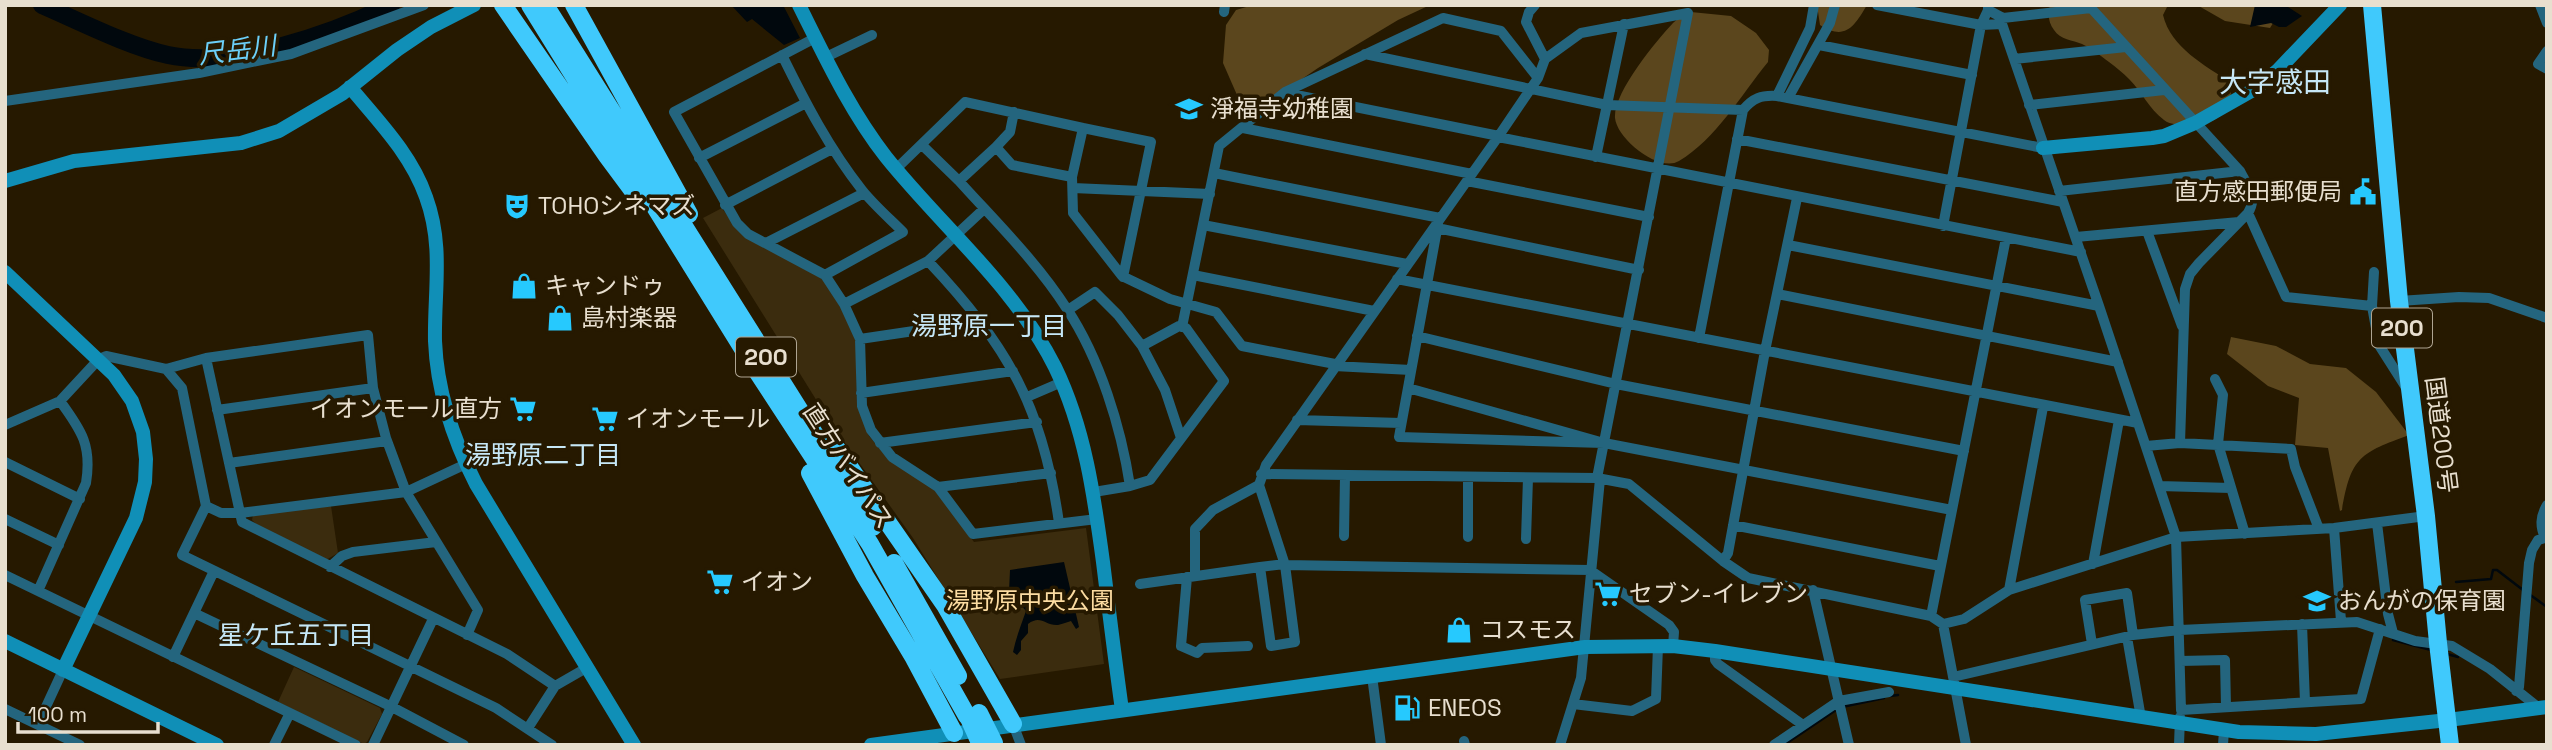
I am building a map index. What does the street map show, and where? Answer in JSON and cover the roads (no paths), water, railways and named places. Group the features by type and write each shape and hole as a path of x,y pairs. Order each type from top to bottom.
{"highway":[{"path":"503,5 684,266 729,325"},
{"path":"574,5 707,246 728,296"},
{"name":"国道200号","path":"2372,5 2399,301 2426,516 2450,745"},
{"name":"直方バイパス","path":"536,6 729,325 758,359 904,579 990,744"},
{"name":"直方バイパス","path":"536,6 728,296 758,359"},
{"path":"758,359 829,438 904,544 945,606 1013,724"},
{"path":"758,359 865,576 914,658 957,739"}],"street":[{"path":"5,101 199,73 291,54 424,5"},
{"path":"5,181 74,161 242,143 279,131 308,116 350,88 431,27 474,5"},
{"path":"799,5 853,109 896,169 991,271 1030,323 1062,382 1084,447 1094,492 1122,710"},
{"path":"1535,5 1526,22 1545,60"},
{"path":"1777,96 1810,28 1814,5"},
{"path":"1788,98 1819,45 1835,5"},
{"path":"1877,5 1981,25 2091,7 2240,171 2253,204 2248,213 2190,274 2185,289 2180,443"},
{"path":"1699,338 1743,110 1752,99 1765,95 1777,96 2043,148 2152,138 2164,136 2194,123 2255,89 2277,71 2340,5"},
{"path":"2540,5 2547,23"},
{"path":"1943,226 1981,25 1988,8 2003,21 2043,148 2076,237 2176,537 2180,629 2179,745"},
{"path":"1260,567 1271,646 1295,642 1285,565 1259,485 1261,474 1335,365 1499,136 1538,78 1545,60 1581,33 1688,13 1604,443 1581,678 1560,745"},
{"path":"1182,327 1219,146 1286,92 1443,18 1501,31 1538,78"},
{"path":"1596,157 1624,24"},
{"path":"826,57 872,35"},
{"path":"815,38 674,112 725,205 748,234 825,275 844,304 860,339 865,419 892,457 938,487 973,534 1097,519"},
{"path":"1819,45 1972,75"},
{"path":"2014,60 2126,47"},
{"path":"2547,51 2538,64 2547,69"},
{"path":"1364,54 1606,105 1743,110"},
{"path":"782,55 832,149 864,193 903,232 825,275"},
{"path":"350,88 408,158 427,199 435,227 439,272 435,343 448,414 460,452 634,745"},
{"path":"2029,105 2164,90"},
{"path":"1286,92 1797,198 2081,252"},
{"path":"896,169 965,102 1151,142 1123,277"},
{"path":"699,158 806,103"},
{"path":"958,181 1010,132 1014,113"},
{"path":"1083,128 1072,177 1073,213 1123,277 1187,305 1216,312 1242,346 1335,365 1411,370"},
{"path":"1243,128 1649,217"},
{"path":"1737,139 2063,202"},
{"path":"922,145 984,209 1068,310 1097,370 1120,431 1130,486"},
{"path":"996,147 1012,165 1072,177"},
{"path":"725,205 832,149"},
{"path":"2059,191 2240,171"},
{"path":"1214,173 1439,222 1639,270"},
{"path":"1073,188 1210,194"},
{"path":"766,243 864,193"},
{"path":"1723,561 1728,553 1765,351 1797,198"},
{"path":"844,304 928,261 984,209"},
{"path":"2248,213 2286,297 2372,306"},
{"path":"1439,222 1399,437 1604,443"},
{"path":"2076,237 2239,222"},
{"path":"1203,225 1408,264"},
{"path":"2147,231 2184,330"},
{"path":"1931,616 2006,239"},
{"path":"1788,245 2099,306"},
{"path":"928,261 981,321 1027,397 1051,473 1059,523"},
{"path":"5,272 99,359 132,401 143,432 146,459 145,482 136,519 38,724"},
{"path":"2374,272 2372,306 2379,345 2411,397"},
{"path":"1193,275 1374,311"},
{"path":"1397,279 2138,424"},
{"path":"1068,310 1094,292 1118,315 1142,346 1161,381 1181,438"},
{"path":"1777,294 2118,362"},
{"path":"2399,301 2489,298 2547,318"},
{"path":"860,339 981,321"},
{"path":"1094,492 1150,480 1224,381 1186,328 1179,326 1142,346"},
{"path":"5,425 60,401 99,359 106,356 166,369 206,358 368,335 373,388 387,441 406,492 478,610 467,635"},
{"path":"1417,336 1616,384 1964,451"},
{"path":"206,358 242,522 507,654 555,686"},
{"path":"166,369 182,388 206,506 182,555 496,708 552,745"},
{"path":"862,393 1013,371"},
{"path":"2215,379 2223,395 2218,444 2245,534"},
{"path":"1027,397 1062,382"},
{"path":"217,410 373,388"},
{"path":"1408,388 1604,443 1952,510"},
{"path":"38,591 80,499 88,470 86,443 80,429 60,401"},
{"path":"2009,590 2043,407"},
{"path":"1297,420 1401,423"},
{"path":"2093,564 2119,420"},
{"path":"880,443 1037,422"},
{"path":"229,463 387,441"},
{"path":"2146,446 2180,443 2291,449 2295,467 2319,529"},
{"path":"5,462 80,499"},
{"path":"206,506 221,513 240,513 406,492 466,464"},
{"path":"938,487 1051,473"},
{"path":"1261,474 1599,479 1629,484 1723,561 1748,578 1931,616 1943,624 1966,745"},
{"path":"1344,536 1345,476"},
{"path":"1468,477 1468,537"},
{"path":"1526,539 1528,478"},
{"path":"1248,646 1202,648 1197,653 1181,646 1195,529 1213,510 1259,485"},
{"path":"2159,486 2231,488"},
{"path":"2516,691 2519,687 2532,551 2538,540 2546,538 2541,528 2547,505"},
{"path":"1943,624 1964,619 2009,590 2176,537 2334,528 2426,516"},
{"path":"5,519 59,545"},
{"path":"2377,523 2388,614 2393,633"},
{"path":"1733,525 1940,566"},
{"path":"2334,528 2341,621"},
{"path":"330,567 342,556 353,552 436,542"},
{"path":"1140,584 1285,565 1590,570 1669,625 1674,632 1665,646 1656,699 1632,711 1573,704"},
{"path":"173,657 214,571"},
{"path":"5,575 356,745"},
{"path":"1813,590 1849,745"},
{"path":"2092,644 2085,600 2127,593 2141,718"},
{"path":"194,613 464,745"},
{"path":"373,745 433,619"},
{"path":"1953,682 2130,636 2180,629 2341,621 2357,622 2393,633 2439,652 2452,646 2543,707"},
{"path":"2302,624 2305,702"},
{"path":"871,745 957,739 1013,724 1585,647 1665,646 1715,651 1953,682 2141,718 2180,717 2226,707 2361,699 2380,629"},
{"path":"5,641 217,745"},
{"path":"1715,651 1718,664 1803,725"},
{"path":"2180,661 2224,660 2226,707"},
{"path":"528,728 555,686 588,667"},
{"path":"1372,676 1381,745"},
{"path":"1774,745 1803,725 1840,706 1889,692"},
{"path":"2180,717 2224,738 2316,734 2543,707"},
{"path":"5,709 80,745"},
{"path":"274,745 290,713"},
{"path":"1013,724 1021,745"}],"waterway":[{"name":"尺岳川","path":"42,5 137,46 168,55 194,58 252,53 282,46 340,27 391,5"},
{"path":"2456,582 2491,579 2493,570 2497,570 2523,590"},
{"path":"2529,594 2547,607"},
{"path":"2393,640 2431,650"},
{"path":"2447,654 2458,657"},
{"path":"1890,696 1898,695"},
{"path":"1842,707 1884,698"},
{"path":"1784,745 1836,710"}],"place":[{"name":"淨福寺幼稚園","path":"1189,109"},
{"name":"直方感田郵便局","path":"2363,192"},
{"name":"TOHOシネマズ","path":"517,206"},
{"name":"キャンドゥ","path":"524,286"},
{"name":"島村楽器","path":"560,318"},
{"name":"イオンモール直方","path":"523,409"},
{"name":"イオンモール","path":"605,419"},
{"name":"イオン","path":"720,582"},
{"name":"セブン-イレブン","path":"1608,594"},
{"name":"おんがの保育園","path":"2317,601"},
{"name":"コスモス","path":"1459,630"},
{"name":"ENEOS","path":"1407,708"}],"district":[{"name":"大字感田","path":"2275,82"},
{"name":"湯野原一丁目","path":"989,326"},
{"name":"湯野原二丁目","path":"543,455"},
{"name":"星ケ丘五丁目","path":"296,635"}],"park label":[{"name":"湯野原中央公園","path":"1030,601"}]}
